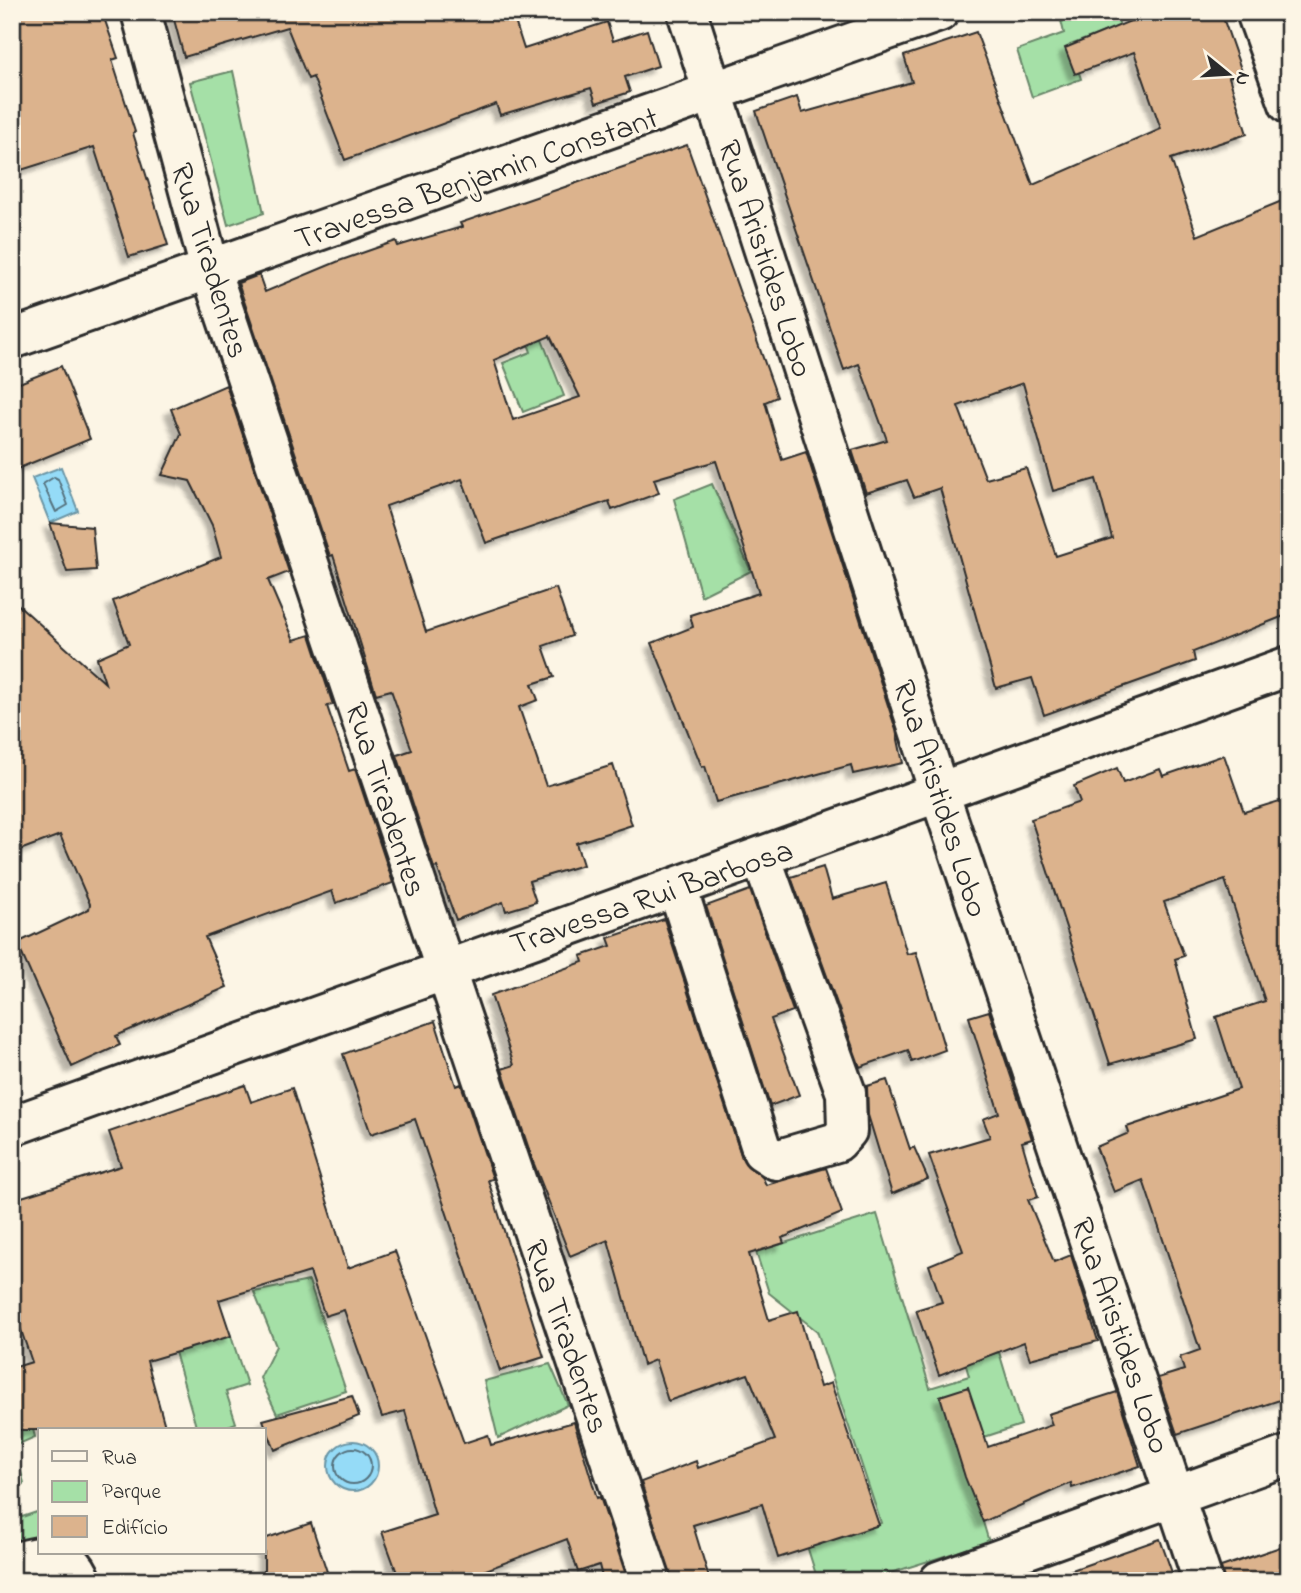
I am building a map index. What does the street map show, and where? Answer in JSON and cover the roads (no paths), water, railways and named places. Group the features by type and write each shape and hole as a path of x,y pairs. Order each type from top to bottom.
{"street":[{"name":"Rua Tiradentes","path":"141,12 210,269 651,1581"},
{"name":"Rua Aristides Lobo","path":"687,12 940,795 1203,1581"},
{"name":"Travessa Benjamin Constant","path":"12,339 939,12"},
{"path":"1256,12 1289,104"},
{"name":"Travessa Rui Barbosa","path":"12,1126 444,969 940,795 1289,666"},
{"path":"677,887 762,1151 776,1160 837,1142 847,1131 846,1093 761,857"},
{"path":"939,1581 1289,1455"},
{"path":"12,1563 49,1554"},
{"path":"55,1554 73,1563 82,1581"}],"water":[{"path":"61,467 78,511 50,523 32,478"},
{"path":"353,1441 370,1449 378,1466 370,1483 353,1491 336,1483 328,1466 336,1449"}]}
